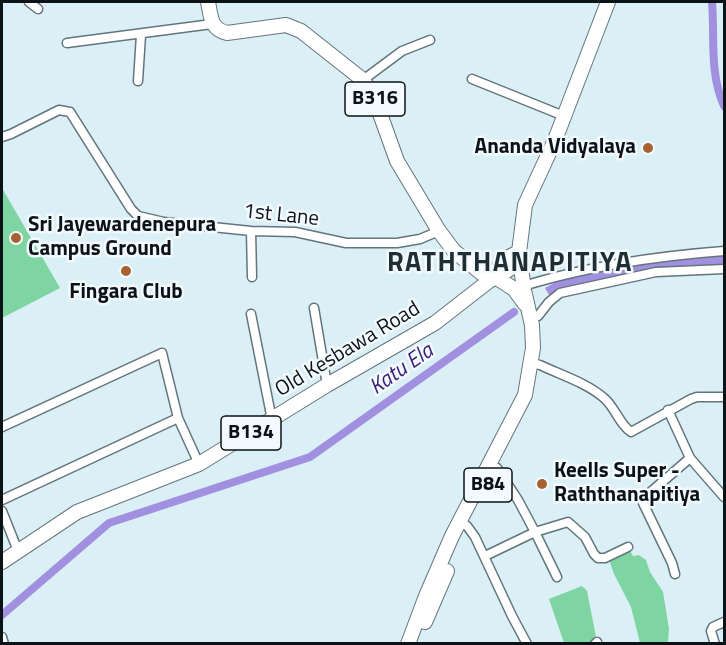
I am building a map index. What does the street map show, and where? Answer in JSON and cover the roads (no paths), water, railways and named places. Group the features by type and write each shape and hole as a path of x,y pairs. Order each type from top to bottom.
{"main road":[{"path":"208,2 212,24"},
{"name":"B84","path":"533,312 526,260 527,241 534,207 562,143 608,2"},
{"name":"B84","path":"417,644 464,524 497,468 532,397 535,364 541,336 519,258 525,205 617,2"},
{"name":"B316","path":"212,24 218,31 227,33 286,25 301,31 363,80 374,97 396,160 439,231 454,251 493,280"},
{"name":"Old Kesbawa Road","path":"493,280 521,230"},
{"path":"504,259 519,258"},
{"name":"Old Kesbawa Road","path":"2,562 77,512 199,464 435,322 519,258"},
{"path":"493,280 514,289 533,312"},
{"name":"B84","path":"408,644 426,596 464,524 521,404 535,364"}],"street":[{"path":"29,2 38,9"},
{"path":"67,43 212,24"},
{"path":"138,81 141,34"},
{"path":"363,80 402,51 430,40"},
{"path":"472,79 564,116"},
{"name":"1st Lane","path":"2,137 11,135 59,110 70,112 131,208 138,216 164,222 250,231 295,232 346,243 397,243 420,239 439,231"},
{"path":"250,231 252,277"},
{"path":"530,284 568,273 641,259 724,251"},
{"path":"533,312 560,293 656,272 724,268"},
{"path":"314,308 327,385"},
{"path":"251,314 272,420"},
{"path":"2,427 162,353 178,418 199,464"},
{"path":"535,364 596,391 608,401 628,431 631,432 668,410 697,397 724,397"},
{"path":"668,410 690,458 724,497"},
{"path":"2,500 178,418"},
{"path":"675,574 643,503 646,496 690,458"},
{"path":"497,468 518,500 557,577"},
{"path":"2,511 18,551"},
{"path":"485,556 535,532 568,522 585,537 598,558 605,558 628,547"},
{"path":"464,524 485,556 527,644"},
{"path":"715,644 711,631 713,627 724,622"},
{"path":"2,637 4,644"}],"waterway":[{"path":"712,2 714,67 724,106"},
{"name":"Katu Ela","path":"2,615 109,523 310,457 514,312"}],"place":[{"name":"Ananda Vidyalaya","path":"648,148"},
{"name":"Sri Jayewardenepura Campus Ground","path":"16,238"},
{"name":"Fingara Club","path":"126,271"},
{"name":"Keells Super - Raththanapitiya","path":"542,484"}],"district":[{"name":"RATHTHANAPITIYA","path":"510,264"}]}
